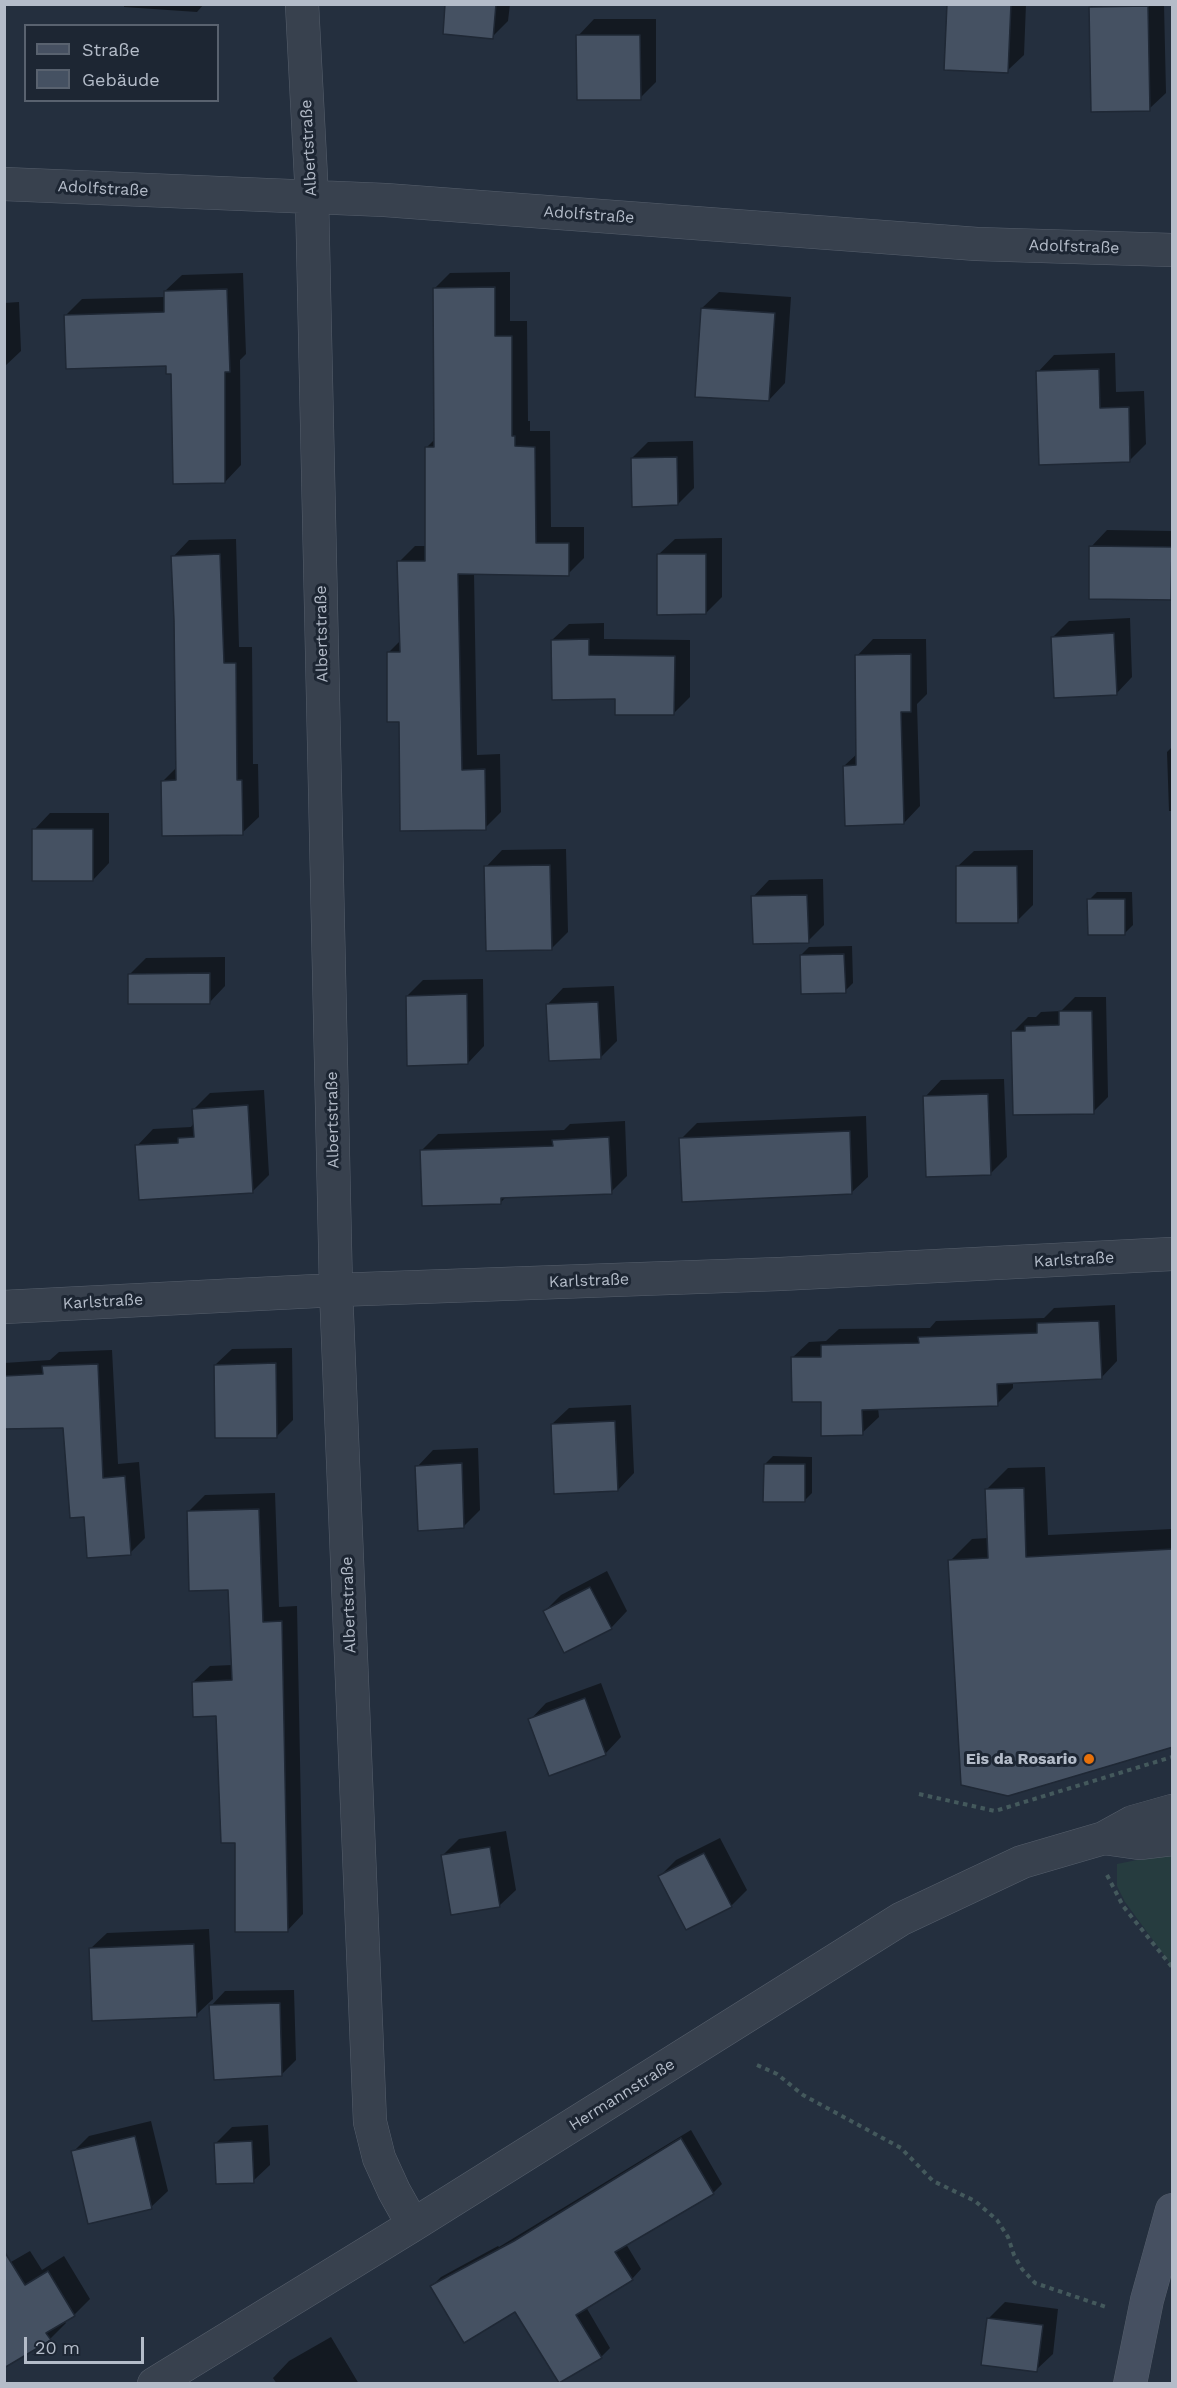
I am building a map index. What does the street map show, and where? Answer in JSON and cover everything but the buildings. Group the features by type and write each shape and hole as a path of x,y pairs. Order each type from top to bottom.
{"street":[{"name":"Albertstraße","path":"302,4 312,198 336,1290 370,2122 379,2158 413,2225"},
{"name":"Adolfstraße","path":"4,184 385,200 977,244 1173,250"},
{"name":"Karlstraße","path":"4,1307 336,1290 792,1274 1173,1254"},
{"name":"Hermannstraße","path":"154,2384 413,2225 901,1919 1022,1862 1100,1839 1133,1822 1173,1811"},
{"name":"Hermannstraße","path":"1100,1839 1139,1843 1173,1839"},
{"path":"1130,2384 1147,2300 1173,2210"}],"path":[{"path":"919,1794 995,1811 1173,1757"},
{"path":"1100,1839 1103,1868 1123,1906 1173,1967"},
{"path":"757,2065 777,2074 803,2096 901,2148 933,2181 975,2201 997,2220 1008,2237 1022,2270 1035,2283 1106,2307"}],"green space":[{"path":"1172,1853 1172,1966 1125,1902 1117,1886 1117,1864"}],"place":[{"name":"Eis da Rosario","path":"1089,1759"}]}
